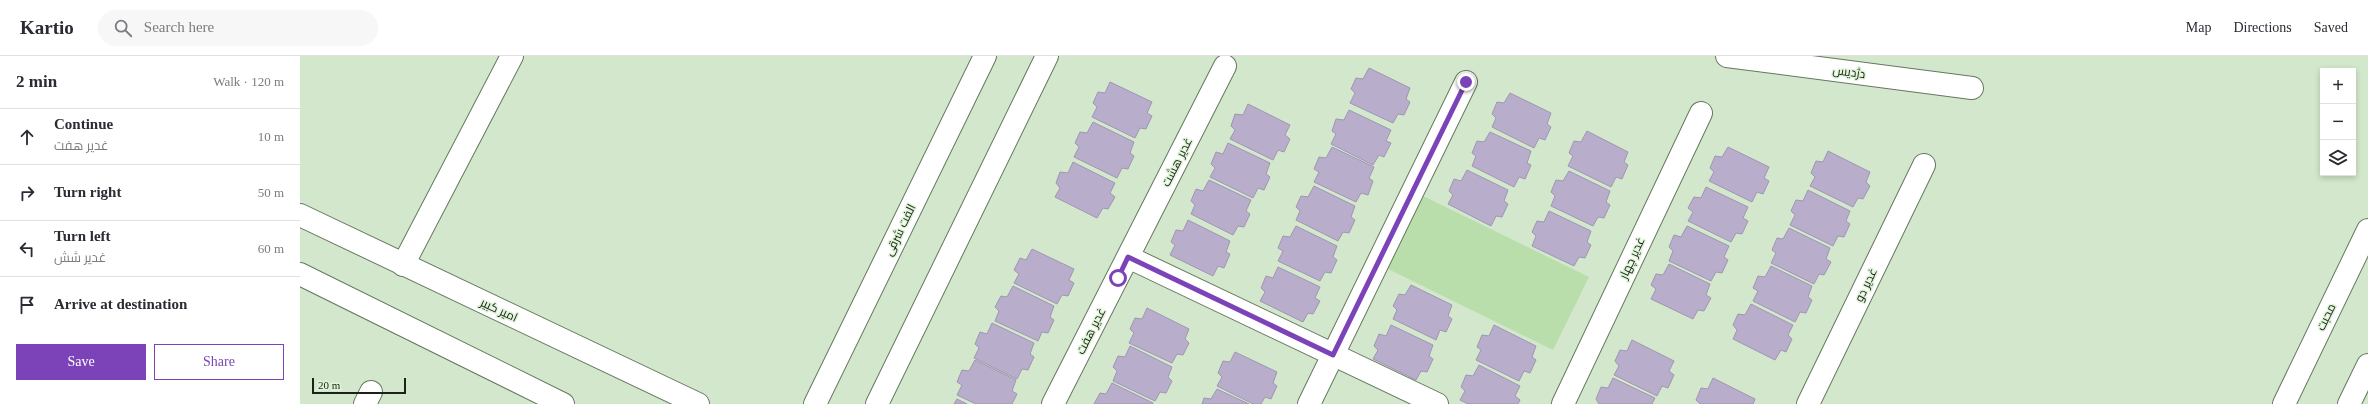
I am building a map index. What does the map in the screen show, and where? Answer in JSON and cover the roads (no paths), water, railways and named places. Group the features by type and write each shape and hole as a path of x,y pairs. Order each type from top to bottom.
{"street":[{"path":"404,265 512,56"},
{"name":"الفت شرقی","path":"815,404 985,56"},
{"path":"877,404 1047,56"},
{"name":"دژدیس","path":"1727,56 1972,88"},
{"name":"غدیر هشت","path":"1128,257 1225,66"},
{"path":"1309,404 1466,82"},
{"name":"غدیر چهار","path":"1563,404 1701,113"},
{"name":"غدیر دو","path":"1808,404 1924,165"},
{"name":"امیر کبیر","path":"300,215 698,404"},
{"name":"محبت","path":"2284,404 2368,230"},
{"path":"1128,257 1437,404"},
{"name":"غدیر هفت","path":"1053,404 1128,257"},
{"path":"300,274 563,404"},
{"path":"2349,404 2368,365"}]}
